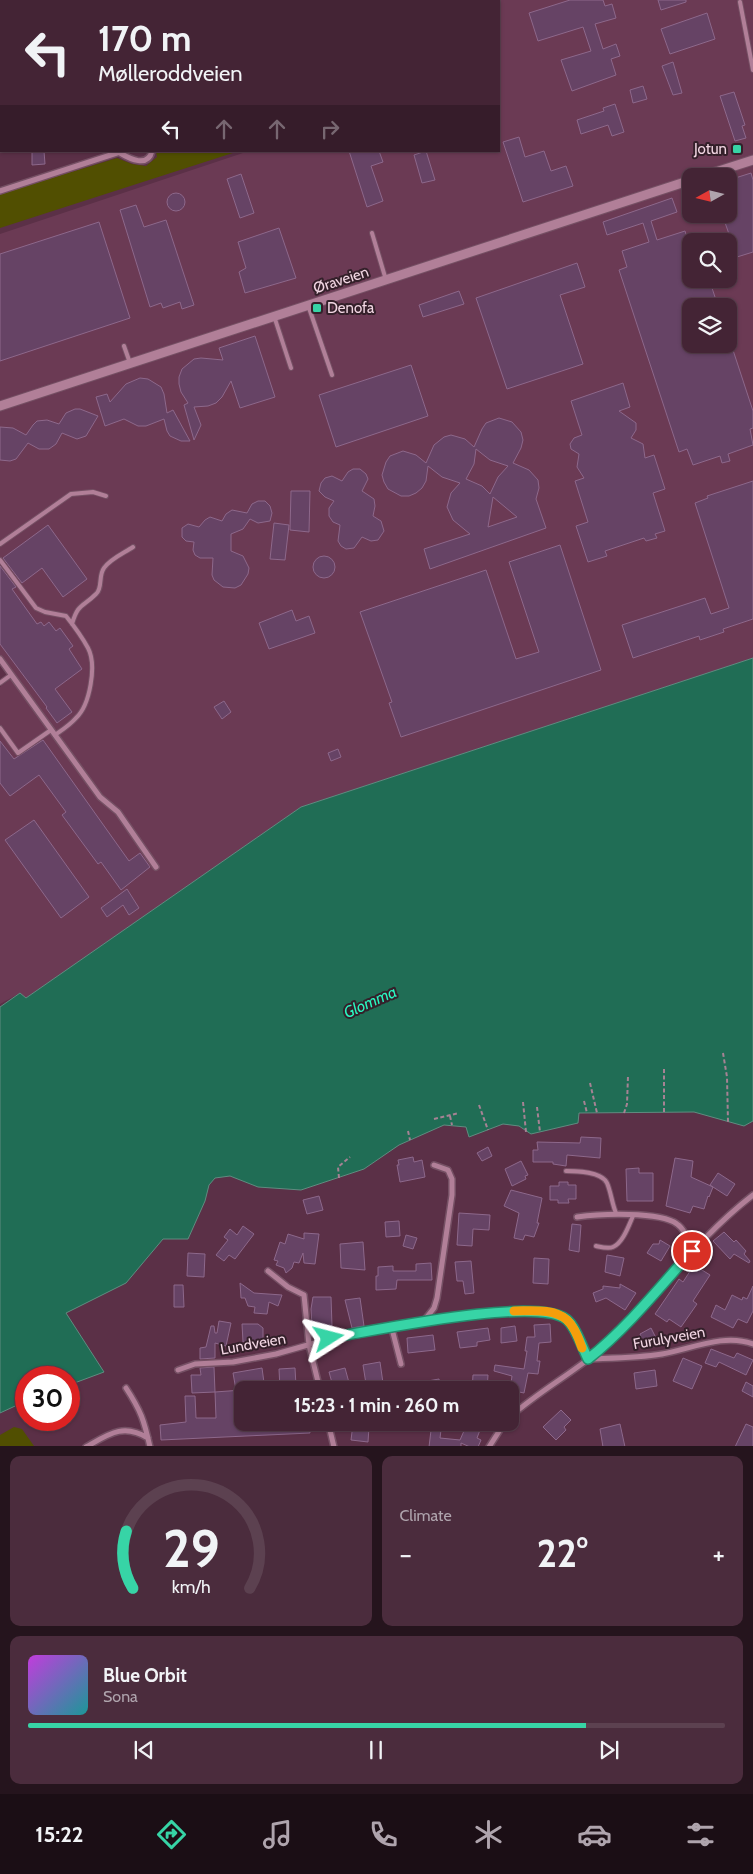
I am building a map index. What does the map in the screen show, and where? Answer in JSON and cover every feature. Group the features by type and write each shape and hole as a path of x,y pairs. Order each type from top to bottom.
{"street":[{"path":"0,191 122,152 138,161 146,160 151,156 152,152"},
{"path":"728,168 753,160"},
{"name":"Øraveien","path":"0,406 682,183"},
{"path":"0,659 100,797 118,812 156,866"},
{"path":"422,1323 434,1308 437,1298 452,1195 452,1179 448,1170 434,1165"},
{"path":"519,1409 606,1344 692,1251 753,1195"},
{"path":"577,1217 616,1213 658,1218 676,1223 684,1230 692,1251"},
{"path":"268,1271 288,1287 304,1295 309,1345 318,1381"},
{"name":"Lundveien","path":"178,1370 195,1364 233,1362 276,1354 329,1338 499,1312 543,1311 557,1314 568,1320 588,1359"},
{"path":"392,1328 400,1364"},
{"name":"Furulyveien","path":"588,1359 626,1358 662,1354 729,1340 741,1340 753,1344"},
{"path":"126,1388 139,1408 144,1420 150,1446"},
{"path":"86,1446 121,1430 139,1432 148,1438"},
{"path":"330,1431 334,1446"},
{"path":"489,1446 499,1431"}],"lane":[{"path":"740,2 753,70"},
{"path":"372,233 386,280"},
{"path":"308,305 332,375"},
{"path":"274,316 291,368"},
{"path":"124,346 130,363"},
{"path":"0,544 71,494 93,492 106,496"},
{"path":"72,624 75,613 80,605 100,590 100,578 104,567 132,547"},
{"path":"0,560 36,608 45,612 66,616 92,657 92,678 88,695 78,717 55,735"},
{"path":"0,683 11,675"},
{"path":"0,728 18,753 51,730"},
{"path":"566,1171 587,1173 604,1179 608,1185 611,1202 616,1213"},
{"path":"596,1246 608,1248 616,1245 634,1216"}],"path":[{"path":"723,1053 727,1077 728,1122"},
{"path":"664,1067 664,1112"},
{"path":"624,1113 627,1104 628,1076"},
{"path":"590,1082 597,1113"},
{"path":"584,1101 587,1113"},
{"path":"523,1102 526,1132"},
{"path":"480,1106 488,1130"},
{"path":"537,1107 540,1132"},
{"path":"434,1119 459,1113"},
{"path":"450,1115 452,1126"},
{"path":"408,1131 410,1140"},
{"path":"338,1178 338,1166 350,1157"}],"shaded area":[{"path":"500,0 753,0 753,658 301,807 26,999 20,993 0,1004 0,687 13,677 0,659 0,234 246,152 500,152"},
{"path":"156,152 236,152 0,228 0,194 117,158 132,164 146,166 157,157"},
{"path":"15,1427 15,1431 23,1431 34,1446 0,1446 0,1435"}],"water":[{"name":"Glomma","path":"753,658 753,1121 744,1126 694,1112 579,1113 578,1123 531,1134 519,1126 503,1124 469,1137 466,1127 444,1125 399,1145 364,1169 301,1190 258,1187 230,1176 215,1178 209,1185 205,1201 188,1239 163,1239 126,1283 66,1313 104,1372 80,1381 80,1366 15,1366 15,1406 0,1413 0,1007 20,993 26,998 301,807"}],"building":[{"path":"570,0 603,0 605,6 612,4 616,18 595,24 603,49 616,44 620,56 611,59 616,75 572,91 561,60 591,51 583,27 538,41 529,13"},
{"path":"658,0 686,0 686,2 661,10"},
{"path":"707,13 715,39 670,54 661,29"},
{"path":"673,62 682,93 673,95 662,66"},
{"path":"643,86 647,99 633,103 630,90"},
{"path":"734,92 745,125 742,126 746,138 735,141 720,96"},
{"path":"615,104 624,132 612,136 608,125 581,134 577,120 604,111 603,108"},
{"path":"519,137 525,157 544,151 551,171 566,166 573,186 523,202 503,142"},
{"path":"32,152 44,152 45,164 32,165"},
{"path":"349,152 379,152 383,162 371,166 383,201 367,207"},
{"path":"426,152 435,180 422,183 414,155"},
{"path":"751,173 753,180 753,252 737,257 737,233 729,233 725,223 738,222 738,177"},
{"path":"241,174 254,213 240,218 227,179"},
{"path":"176,193 182,196 185,202 182,208 176,211 170,208 167,202 170,196"},
{"path":"672,198 677,212 651,221 657,240 685,231 686,233 682,233 682,288 712,288 715,298 682,298 682,353 734,353 753,411 753,428 750,429 753,445 728,454 730,461 722,463 720,456 693,465 687,449 679,452 619,270 627,267 622,251 649,242 643,223 607,235 603,222"},
{"path":"136,205 144,227 166,220 194,305 182,309 180,302 163,308 161,303 150,307 120,210"},
{"path":"99,222 130,318 0,361 0,254"},
{"path":"279,228 296,278 245,293 239,272 246,268 238,242"},
{"path":"577,263 585,287 560,295 583,364 507,389 476,298"},
{"path":"459,291 464,304 423,317 419,305"},
{"path":"255,336 275,397 240,408 231,381 222,397 216,403 208,406 194,407 201,425 194,440 184,405 188,403 181,392 179,384 182,369 194,359 223,360 219,348"},
{"path":"411,365 428,416 336,447 319,395"},
{"path":"140,378 148,379 161,387 167,413 173,410 190,441 181,441 170,436 164,419 146,426 138,426 124,419 105,426 96,397 107,394 110,402 126,384"},
{"path":"623,383 630,407 619,411 636,423 636,430 631,438 643,444 645,458 654,455 665,489 653,493 665,531 655,534 657,538 646,541 644,538 605,551 607,556 588,562 576,526 588,522 575,481 584,478 577,467 579,454 571,449 570,444 574,438 582,435 571,401"},
{"path":"75,409 98,416 86,436 77,439 62,433 56,444 49,449 39,449 28,443 16,459 10,461 0,460 0,427 13,428 26,435 37,421 47,420 59,424 66,413"},
{"path":"499,418 512,422 521,432 523,440 521,448 513,463 529,470 538,480 539,488 536,499 546,528 430,569 424,549 470,534 453,520 447,507 451,493 460,483 442,477 428,466 426,481 422,488 409,496 401,496 388,489 384,482 382,475 386,462 390,456 403,451 416,455 426,463 434,445 444,437 451,435 465,439 474,447 486,423","holes":["476,449 490,460 508,466 498,477 490,494 482,486 466,479 474,464","493,497 517,517 488,527"]},
{"path":"353,469 360,469 366,474 368,479 362,491 374,499 373,516 381,521 384,531 378,540 371,541 362,537 354,548 346,549 338,541 340,525 333,522 329,516 329,508 334,501 325,497 319,491 321,483 325,478 332,476 342,481 348,472"},
{"path":"753,481 753,619 723,629 724,632 700,640 699,636 633,658 622,625 705,598 711,614 729,608 695,503 708,498 707,496"},
{"path":"291,491 310,491 309,532 290,530"},
{"path":"258,501 265,501 270,506 272,513 270,521 258,523 250,519 243,529 231,534 231,551 243,556 249,568 248,574 241,585 235,588 223,587 214,580 212,575 213,558 200,558 195,555 193,550 194,542 186,541 182,537 182,528 188,524 199,527 210,517 222,521 226,514 232,510 247,513 252,504"},
{"path":"274,523 289,525 285,560 270,559"},
{"path":"48,525 87,579 63,597 42,568 22,583 3,558"},
{"path":"560,545 601,670 401,737 389,703 392,702 360,612 486,570 516,659 539,652 509,562"},
{"path":"324,556 332,559 335,567 332,575 324,578 316,575 313,567 316,559"},
{"path":"0,566 16,587 12,589 37,624 41,622 44,626 49,622 56,631 60,628 73,646 69,649 82,669 55,689 72,712 57,723 0,644"},
{"path":"292,610 296,621 309,616 315,633 269,649 259,623"},
{"path":"224,701 231,712 222,719 214,707"},
{"path":"43,740 129,861 140,853 150,867 121,890 101,862 98,864 62,815 66,812 39,775 10,796 0,783 0,741 14,759"},
{"path":"338,749 341,757 331,761 328,753"},
{"path":"34,820 89,897 61,918 5,840"},
{"path":"127,889 139,908 129,915 123,905 107,917 101,908"},
{"path":"581,1137 601,1138 600,1158 567,1155 566,1166 553,1164 553,1162 533,1162 533,1150 538,1150 537,1142 580,1143"},
{"path":"488,1147 492,1156 482,1161 477,1153"},
{"path":"413,1157 414,1162 422,1160 425,1177 400,1182 398,1160"},
{"path":"675,1158 693,1161 691,1177 713,1187 704,1209 693,1206 690,1213 666,1206"},
{"path":"521,1161 528,1175 525,1176 526,1179 512,1186 505,1169"},
{"path":"639,1168 639,1173 653,1173 653,1201 627,1201 626,1169"},
{"path":"718,1173 735,1184 727,1196 710,1185"},
{"path":"559,1182 568,1182 568,1185 576,1185 576,1199 568,1199 569,1203 558,1203 558,1200 550,1200 550,1186 559,1186"},
{"path":"511,1190 542,1198 537,1223 539,1223 534,1237 525,1235 523,1240 514,1238 519,1213 504,1206"},
{"path":"319,1196 323,1210 307,1214 303,1200"},
{"path":"459,1213 490,1215 489,1230 473,1229 472,1246 457,1245"},
{"path":"399,1221 400,1236 386,1237 385,1222"},
{"path":"572,1224 581,1225 579,1252 569,1250"},
{"path":"243,1226 254,1234 235,1259 229,1255 224,1261 216,1255 228,1240 224,1237 230,1229 237,1235"},
{"path":"724,1232 734,1242 736,1240 746,1251 744,1254 750,1261 749,1263 734,1254 730,1259 713,1241"},
{"path":"304,1233 319,1234 315,1264 304,1263 303,1253 299,1263 294,1262 292,1268 286,1273 284,1268 276,1265 278,1261 274,1260 280,1242 285,1244 288,1234 304,1239"},
{"path":"406,1235 417,1238 413,1249 403,1246"},
{"path":"660,1240 670,1246 661,1261 647,1253 653,1244 659,1244"},
{"path":"363,1242 365,1270 341,1268 340,1244"},
{"path":"188,1253 205,1254 204,1277 187,1276"},
{"path":"607,1255 624,1258 620,1276 605,1272"},
{"path":"534,1258 549,1259 548,1284 533,1283"},
{"path":"471,1261 474,1293 465,1294 463,1281 457,1281 455,1262"},
{"path":"431,1263 432,1280 397,1280 396,1289 376,1290 378,1267 393,1266 393,1271 416,1271 416,1264"},
{"path":"694,1265 710,1275 693,1301 697,1304 681,1327 669,1319 667,1322 655,1314 679,1279 683,1282"},
{"path":"240,1283 254,1293 282,1295 278,1306 269,1302 267,1314 254,1313 255,1307 248,1306 245,1298 241,1298"},
{"path":"620,1284 636,1293 625,1310 606,1298 596,1302 593,1293 603,1289 603,1286 620,1288"},
{"path":"174,1285 183,1285 184,1307 174,1307"},
{"path":"753,1286 753,1311 747,1323 738,1319 733,1328 711,1317 716,1305 725,1310 732,1295 742,1300 743,1297 747,1299"},
{"path":"313,1297 331,1297 332,1326 312,1326 311,1309"},
{"path":"360,1298 364,1326 352,1328 345,1300"},
{"path":"219,1321 231,1323 226,1346 215,1343 215,1358 200,1359 200,1348 206,1347 211,1326 214,1326 215,1333 217,1333"},
{"path":"242,1324 258,1324 263,1328 263,1340 243,1342"},
{"path":"550,1324 551,1342 539,1343 537,1361 540,1361 538,1374 528,1373 524,1393 519,1392 519,1381 511,1381 512,1376 494,1371 495,1365 524,1369 527,1337 535,1337 534,1325"},
{"path":"515,1326 517,1341 501,1343 501,1328"},
{"path":"488,1328 490,1340 477,1342 477,1346 460,1348 457,1332"},
{"path":"651,1328 656,1338 644,1344 640,1334"},
{"path":"433,1335 435,1350 408,1353 407,1338"},
{"path":"711,1349 734,1358 737,1353 753,1360 746,1375 719,1362 716,1367 705,1363"},
{"path":"683,1358 702,1366 692,1389 673,1381"},
{"path":"380,1362 383,1381 366,1381 363,1365"},
{"path":"214,1367 215,1392 192,1393 191,1375 201,1375 200,1368"},
{"path":"262,1368 264,1381 234,1381 233,1373"},
{"path":"295,1368 296,1381 280,1381 279,1369"},
{"path":"345,1368 349,1381 332,1381 329,1372"},
{"path":"655,1370 657,1386 636,1389 634,1373"},
{"path":"473,1375 488,1375 488,1381 473,1381"},
{"path":"746,1382 753,1386 753,1397 742,1391"},
{"path":"234,1391 234,1431 310,1431 310,1433 161,1440 160,1425 186,1422 185,1396 195,1396 196,1418 216,1418 215,1392"},
{"path":"561,1410 571,1420 564,1427 566,1430 556,1440 543,1427"},
{"path":"620,1424 625,1446 603,1446 600,1429"},
{"path":"746,1424 753,1427 753,1446 735,1446"},
{"path":"352,1431 369,1431 368,1442 351,1440"},
{"path":"431,1431 441,1431 440,1438 460,1440 464,1431 480,1431 477,1438 481,1440 478,1446 468,1446 461,1443 461,1446 429,1446"}],"slow traffic":[{"path":"514,1311 543,1311 557,1314 568,1320 582,1348"}],"place":[{"name":"Jotun","path":"737,149"},
{"name":"Denofa","path":"317,308"}],"route":[{"path":"329,1338 499,1312 543,1311 557,1314 568,1320 588,1359 619,1331 692,1251"}]}
